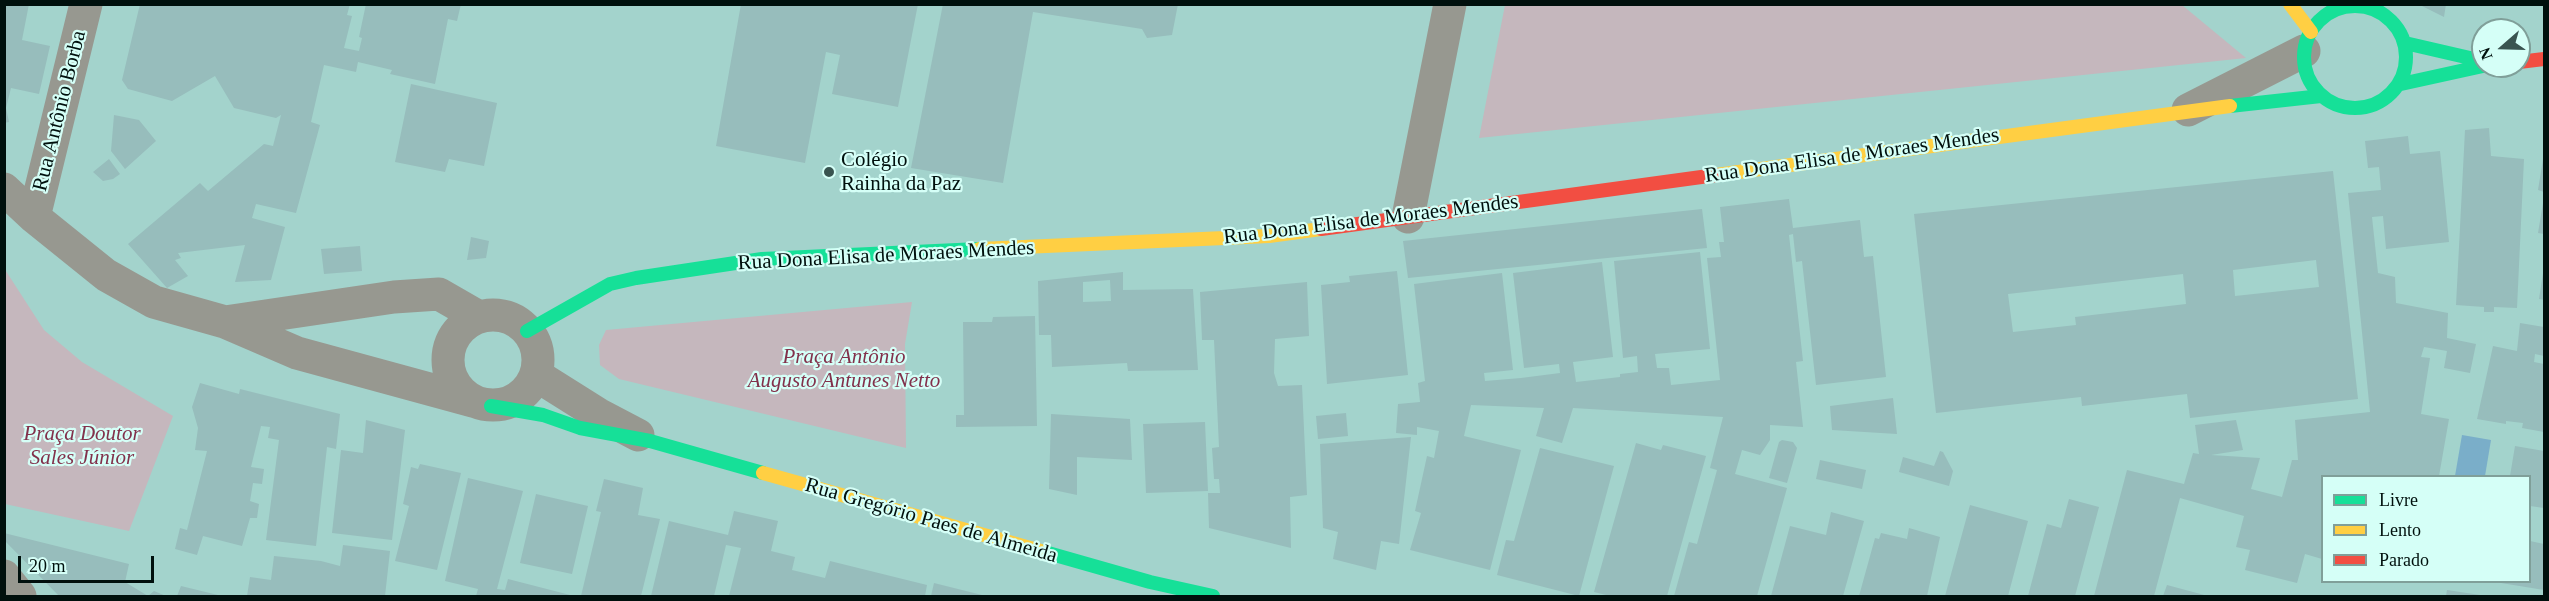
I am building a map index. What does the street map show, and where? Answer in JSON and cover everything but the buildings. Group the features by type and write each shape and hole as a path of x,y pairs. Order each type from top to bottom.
{"street":[{"name":"Rua Antônio Borba","path":"34,217 86,4"},
{"path":"1408,217 1450,4"},
{"path":"2290,4 2308,41"},
{"path":"2361,5 2379,11 2392,21 2405,43 2406,67 2401,84 2388,98 2372,106 2354,109 2336,105 2321,96 2310,82 2304,64 2308,41 2323,17 2335,10 2361,5"},
{"name":"Rua Dona Elisa de Moraes Mendes","path":"2187,110 2308,41"},
{"path":"2405,43 2471,58"},
{"path":"2401,84 2471,69"},
{"name":"Rua Dona Elisa de Moraes Mendes","path":"527,331 610,284 762,259 1269,236 2187,110 2321,96"},
{"name":"Rua Gregório Paes de Almeida","path":"4,189 34,217 106,275 154,302 225,322 297,353 482,404 543,415 580,428 650,441 1150,582 1213,597"},
{"name":"Rua Gregório Paes de Almeida","path":"225,322 347,303 439,294 479,317"},
{"path":"497,315 514,320 527,331 535,344 539,360 536,375 526,392 510,403 482,404 460,390 451,375 448,357 453,341 464,326 479,317 497,315"},
{"name":"Rua Gregório Paes de Almeida","path":"536,375 598,414 650,441"},
{"path":"4,576 20,597"}],"green space":[{"path":"1505,5 2182,5 2246,58 1479,138"},
{"name":"Praça Doutor Sales Júnior","path":"4,268 44,330 82,362 173,416 129,531 5,504"},
{"name":"Praça Antônio Augusto Antunes Netto","path":"912,302 905,344 906,448 619,379 600,365 599,345 606,330"}],"water":[{"path":"2462,435 2491,440 2485,475 2455,475"}],"traffic: fast":[{"path":"2355,6 2375,9 2384,14 2398,28 2403,37 2406,57 2403,77 2398,86 2384,100 2375,105 2355,108 2335,105 2326,100 2312,86 2307,77 2304,57 2307,37 2312,28 2326,14 2335,9 2355,6"},
{"path":"2405,43 2471,58"},
{"path":"2401,84 2471,69"},
{"path":"2230,106 2321,96"},
{"path":"527,331 610,284 636,278 762,259 979,249"},
{"path":"491,406 543,415 580,428 650,441 763,473"},
{"path":"1041,551 1150,582 1213,596"}],"traffic: slow":[{"path":"2290,4 2311,32"},
{"path":"1716,175 2230,106"},
{"path":"979,249 1269,236 1321,229"},
{"path":"763,473 1041,551"}],"traffic: jam":[{"path":"2531,61 2544,59"},
{"path":"1321,229 1716,175"}],"place":[{"name":"Colégio Rainha da Paz","path":"829,172"}]}
